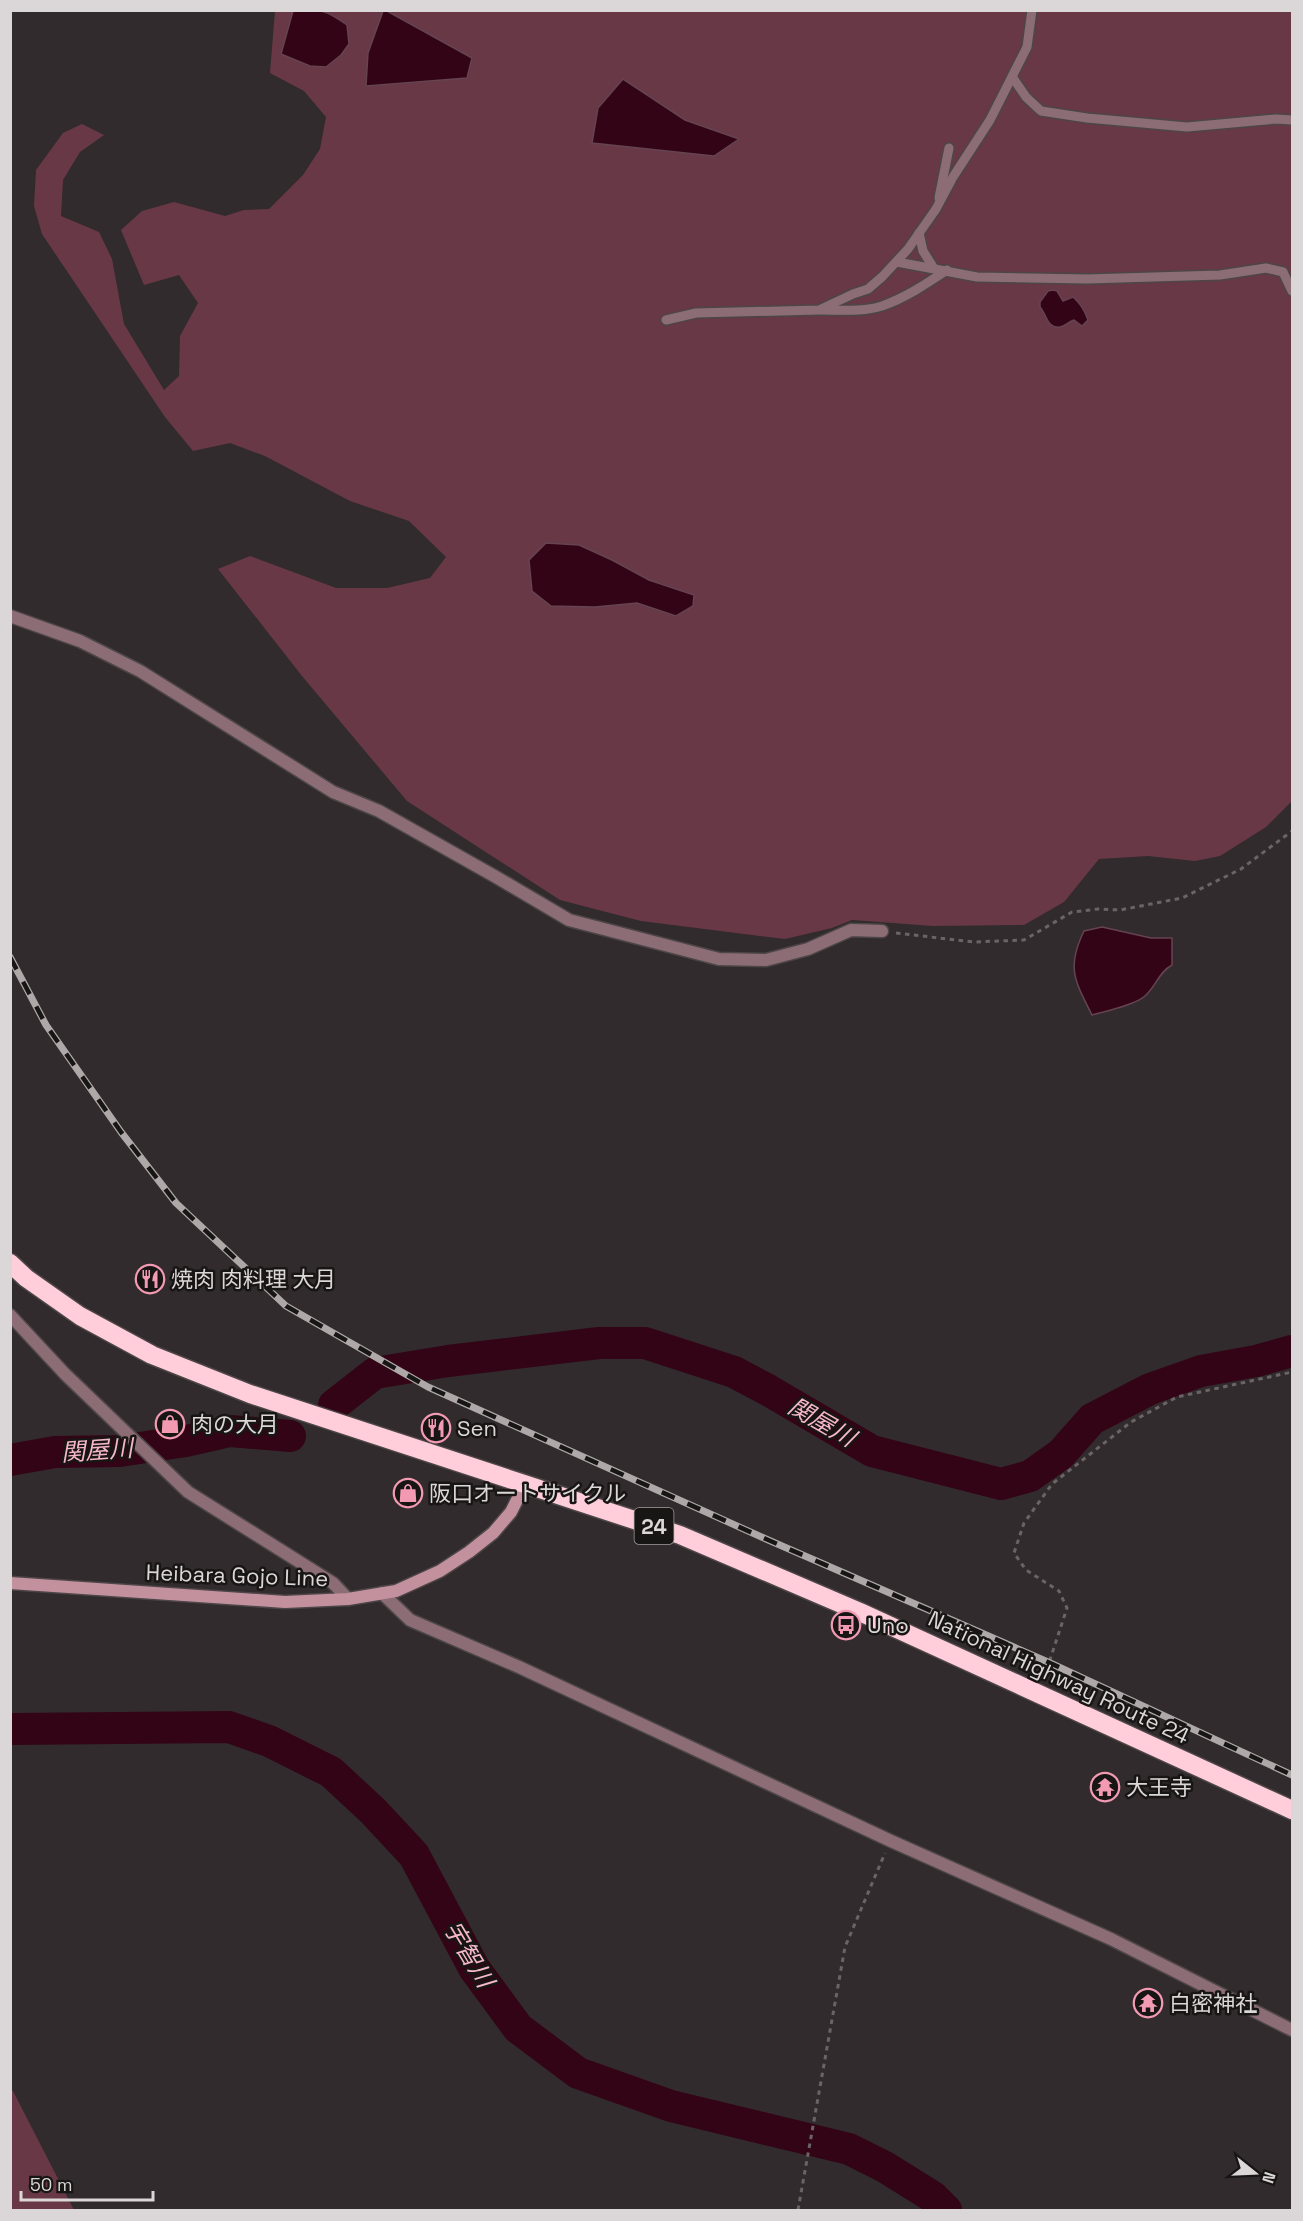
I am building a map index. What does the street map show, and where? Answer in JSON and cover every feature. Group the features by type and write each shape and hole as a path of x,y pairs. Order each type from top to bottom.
{"highway":[{"name":"National Highway Route 24","path":"10,1263 26,1278 80,1316 152,1355 250,1394 680,1535 870,1616 1293,1810"}],"main road":[{"name":"Heibara Gojo Line","path":"10,1583 285,1602 348,1599 396,1591 440,1571 493,1533 511,1512 525,1484"}],"street":[{"path":"10,616 80,641 140,671 333,792 379,811 569,920 719,959 766,960 808,949 851,930 882,931"},
{"path":"10,1315 64,1374 188,1492 333,1583 348,1599"},
{"path":"382,1593 410,1620 519,1667 891,1841 1111,1939 1293,2030"}],"lane":[{"path":"819,310 868,289 897,262 919,233 990,120 1012,78 1027,47 1032,10"},
{"path":"1012,78 1026,97 1041,111 1087,118 1187,127 1276,119 1293,120"},
{"path":"936,209 949,148"},
{"path":"919,233 923,251 933,267"},
{"path":"897,262 933,267 977,278 1087,279 1220,274 1266,268 1283,272 1293,291"},
{"path":"666,320 696,313 849,310 880,307 904,296 947,270"}],"path":[{"path":"882,931 974,942 1024,940 1072,912 1098,909 1120,910 1182,898 1241,869 1293,831"},
{"path":"1048,1662 1067,1608 1059,1591 1026,1570 1014,1552 1024,1523 1052,1484 1131,1422 1177,1397 1293,1372"},
{"path":"798,2211 845,1947 891,1841"}],"shaded area":[{"path":"275,11 1292,11 1292,801 1266,827 1220,856 1195,861 1148,856 1099,859 1064,902 1024,925 933,926 852,920 832,928 785,939 641,921 560,900 407,801 302,676 218,569 250,556 336,588 387,588 430,578 446,557 409,521 350,501 265,456 230,443 193,451 165,417 42,234 34,206 36,170 63,133 82,124 104,135 80,152 63,180 61,216 99,232 112,259 124,324 164,390 179,376 180,336 198,303 179,275 144,285 121,230 142,211 174,202 225,216 244,210 269,209 303,175 320,149 326,117 304,91 270,73"},
{"path":"293,11 322,11 347,25 349,44 341,55 326,67 310,66 281,54"},
{"path":"383,11 387,11 472,58 467,78 366,86 368,53"},
{"path":"623,79 685,120 739,139 714,156 592,143 598,108"},
{"path":"1048,291 1057,291 1063,301 1073,297 1078,302 1088,320 1082,326 1074,320 1060,327 1050,324 1040,307 1040,302"},
{"path":"546,543 579,545 649,580 694,595 693,606 676,616 637,603 595,607 551,606 532,591 529,560"},
{"path":"1102,927 1151,938 1172,938 1172,965 1164,971 1145,996 1134,1002 1092,1015 1077,983 1075,955 1084,931"},
{"path":"10,2089 13,2091 74,2210 11,2210"}],"waterway":[{"name":"関屋川","path":"334,1405 375,1373 448,1361 599,1343 645,1343 734,1372 872,1451 1001,1484 1030,1476 1061,1454 1092,1419 1150,1389 1201,1371 1256,1361 1292,1351"},
{"name":"関屋川","path":"10,1460 55,1452 120,1451 186,1441 230,1431 290,1436"},
{"name":"宇智川","path":"10,1729 229,1727 269,1741 331,1772 373,1811 414,1855 474,1968 518,2028 578,2073 671,2106 849,2149 885,2167 933,2197 946,2210"}],"railway":[{"path":"10,957 46,1025 121,1132 176,1203 286,1306 428,1387 766,1539 1048,1662 1292,1775"}],"place":[{"name":"焼肉 肉料理 大月","path":"150,1279"},
{"name":"肉の大月","path":"170,1424"},
{"name":"Sen","path":"436,1428"},
{"name":"阪口オートサイクル","path":"408,1493"},
{"name":"Uno","path":"846,1625"},
{"name":"大王寺","path":"1105,1787"},
{"name":"白密神社","path":"1148,2003"}]}
